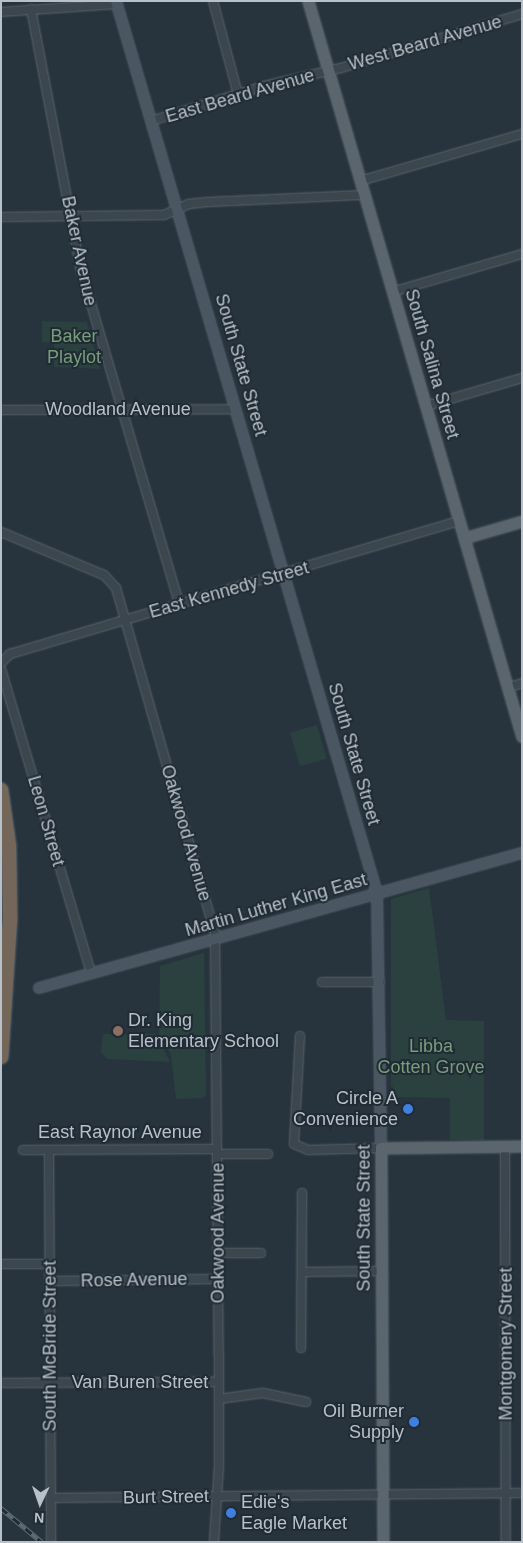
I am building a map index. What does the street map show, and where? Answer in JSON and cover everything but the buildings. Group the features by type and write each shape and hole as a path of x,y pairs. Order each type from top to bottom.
{"highway":[{"path":"1,790 9,846 9,964 5,1031 1,1057"}],"main road":[{"name":"South Salina Street","path":"308,1 522,737"},
{"path":"464,538 522,521"},
{"path":"381,1148 522,1146"},
{"name":"South State Street","path":"381,1148 383,1542"}],"street":[{"path":"212,1 238,94"},
{"path":"1,12 116,2"},
{"name":"South State Street","path":"116,2 377,894 380,982 381,1148"},
{"name":"Baker Avenue","path":"31,9 92,314 179,604"},
{"name":"West Beard Avenue","path":"328,70 522,14"},
{"name":"East Beard Avenue","path":"152,121 238,94 328,70"},
{"path":"360,181 522,134"},
{"path":"1,217 164,215 208,202 364,195"},
{"path":"392,292 522,254"},
{"path":"426,406 522,378"},
{"name":"Woodland Avenue","path":"1,410 234,408"},
{"name":"East Kennedy Street","path":"1,662 10,654 459,521"},
{"name":"Oakwood Avenue","path":"1,532 104,575 116,588 215,938 219,1399 214,1542"},
{"name":"Leon Street","path":"1,669 90,973"},
{"path":"507,688 522,683"},
{"name":"Martin Luther King East","path":"39,988 522,853"},
{"path":"322,982 380,982"},
{"path":"300,1036 299,1089 294,1112 294,1144 308,1150 381,1148"},
{"name":"Montgomery Street","path":"505,1146 506,1542"},
{"name":"East Raynor Avenue","path":"23,1150 217,1151 268,1154"},
{"name":"South McBride Street","path":"49,1150 51,1542"},
{"path":"301,1348 304,1272 302,1193"},
{"path":"218,1253 261,1253"},
{"path":"1,1264 49,1264"},
{"path":"304,1272 382,1271"},
{"name":"Rose Avenue","path":"50,1281 218,1279"},
{"name":"Van Buren Street","path":"1,1383 219,1382"},
{"path":"219,1399 263,1393 306,1402"},
{"name":"Burt Street","path":"51,1498 522,1493"}],"green space":[{"name":"Baker Playlot","path":"42,321 87,322 100,369 54,367 54,343 42,342"},
{"path":"317,725 327,759 300,766 290,733"},
{"name":"Libba Cotten Grove","path":"429,888 446,1020 484,1021 484,1140 450,1140 450,1098 391,1097 391,899"},
{"path":"204,953 206,1095 203,1098 176,1099 171,1055 159,1034 160,966"},
{"path":"103,1034 156,1034 170,1062 107,1059 101,1052"}],"railway":[{"path":"1,1508 42,1542"}],"place":[{"name":"Dr. King Elementary School","path":"118,1031"},
{"name":"Circle A Convenience","path":"408,1109"},
{"name":"Oil Burner Supply","path":"414,1422"},
{"name":"Edie's Eagle Market","path":"231,1513"}]}
